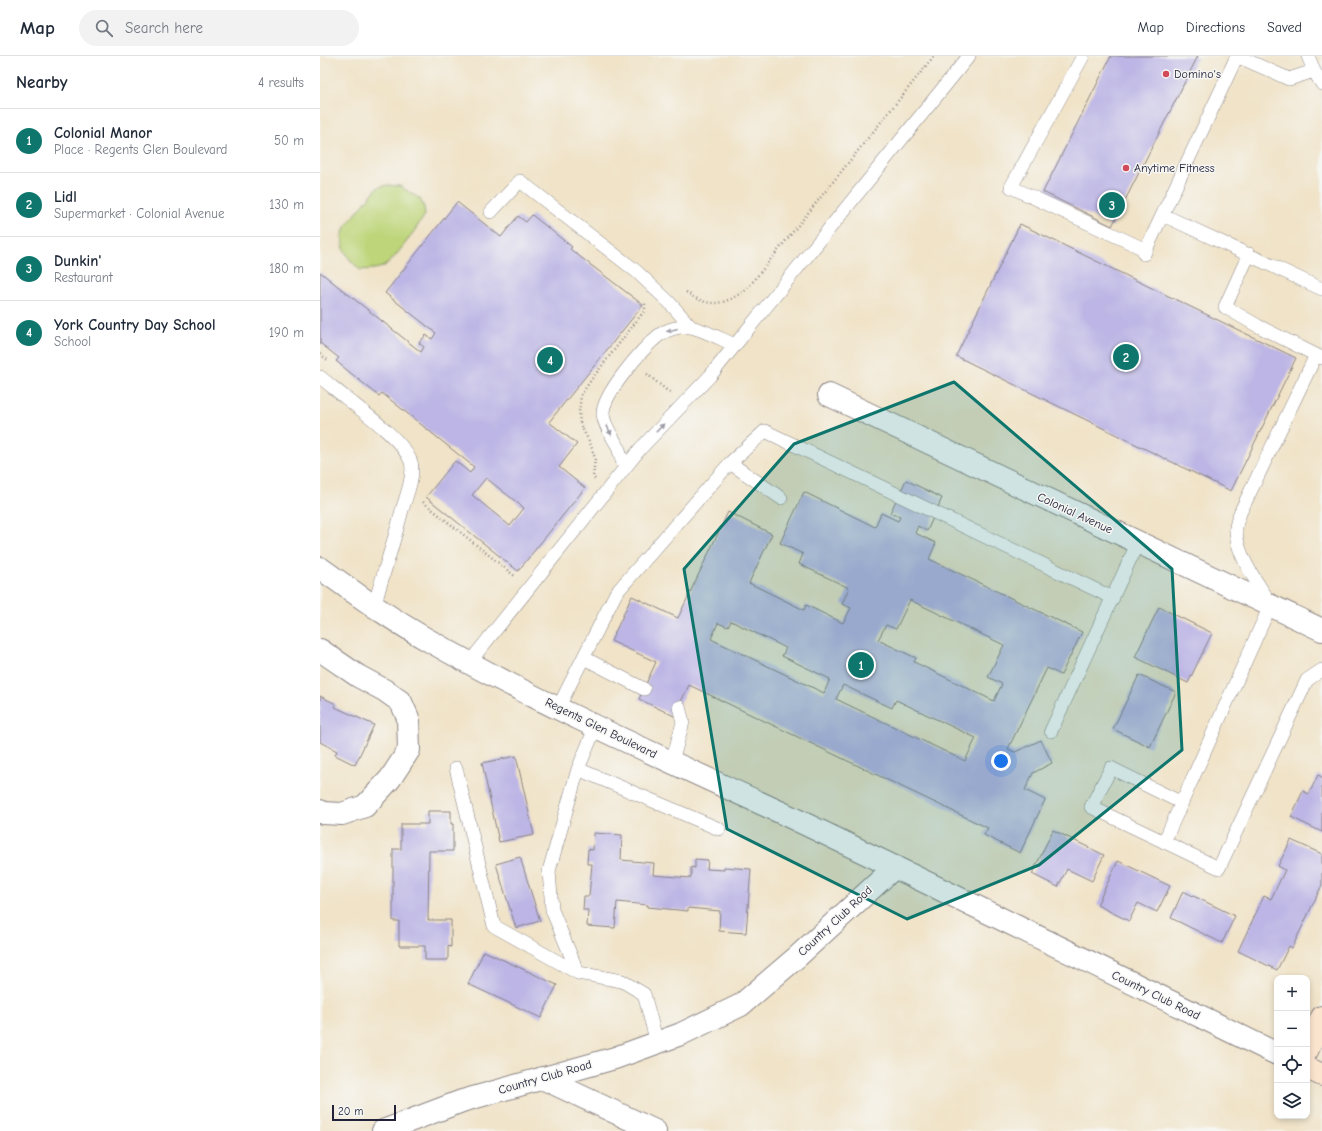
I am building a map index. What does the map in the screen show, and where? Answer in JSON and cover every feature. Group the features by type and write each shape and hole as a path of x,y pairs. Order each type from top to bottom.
{"main road":[{"path":"1308,1047 1322,1017"},
{"path":"1310,1069 1322,1075"}],"street":[{"name":"Colonial Avenue","path":"829,395 1271,604 1322,630"},
{"name":"Regents Glen Boulevard","path":"320,568 374,607 425,639 469,663 558,708 895,867"},
{"path":"320,650 358,676 401,702 408,718 409,750 390,778 366,806 342,814 320,812"},
{"name":"Country Club Road","path":"383,1131 462,1101 615,1058 682,1034 741,1005 797,957 895,867 1274,1053"},
{"path":"542,1078 655,1131"}],"lane":[{"path":"469,663 624,468 640,449 710,376 969,56"},
{"path":"1083,56 1011,187 1145,252 1237,56 1289,79 1314,71"},
{"path":"1308,56 1314,71 1322,84"},
{"path":"491,212 520,180 636,272 669,302 691,327"},
{"path":"1163,215 1322,289"},
{"path":"1164,842 1271,604 1239,549 1235,530 1240,514 1319,356 1258,326 1225,307 1249,254"},
{"path":"624,468 618,447 603,415 604,406 615,386 642,352 659,335 676,328 691,327 735,345"},
{"path":"320,377 388,433 401,446 411,463 412,470 410,483 374,607"},
{"path":"558,708 616,593 730,463 765,431 1113,598"},
{"path":"730,463 781,498"},
{"path":"1050,730 1138,542"},
{"path":"584,658 644,689"},
{"path":"1182,803 1110,768 1091,807 1219,868 1308,680 1322,670"},
{"path":"672,762 683,722 678,706"},
{"path":"578,973 552,910 549,871 578,769 596,726"},
{"path":"456,768 494,926 578,973 622,981 644,994 657,1043"},
{"path":"578,769 719,829"}],"path":[{"path":"686,292 694,298 708,303 723,302 747,289 934,56"},
{"path":"647,374 671,393"}],"highlighted area":[{"path":"954,382 1172,569 1182,750 1039,865 907,919 727,829 684,569 794,444"}],"green space":[{"path":"387,185 400,186 420,199 424,207 425,215 406,243 389,263 378,268 360,270 351,261 344,250 342,237 345,227 377,188"}],"building":[{"path":"1111,56 1198,56 1112,226 1043,192"},
{"path":"457,202 501,237 518,216 526,222 532,215 572,247 570,249 643,305 549,422 577,444 559,467 585,488 518,571 426,497 455,461 470,473 474,467 382,393 379,396 336,361 339,358 320,343 320,272 421,352 424,347 419,343 426,335 432,339 436,333 385,293","holes":["486,478 524,508 510,526 472,495"]},
{"path":"1020,224 1296,358 1231,491 956,356"},
{"path":"906,480 942,498 927,531 918,526 915,533 936,543 929,559 1082,632 1061,675 1047,668 1008,749 1015,752 1041,740 1052,763 1033,773 1025,790 1045,800 1020,853 984,835 988,828 689,685 674,716 639,699 656,662 611,641 632,596 678,618 728,512 772,534 749,583 804,610 806,605 843,623 851,608 842,604 849,588 799,564 803,554 780,543 804,492 875,527 881,513 898,521 900,517 890,513","holes":["910,600 1004,645 988,677 1002,684 994,701 914,662 916,658 878,640 886,625 896,629","731,621 786,648 782,656 830,679 824,693 711,639 718,623 728,627","843,685 892,708 896,700 976,738 965,761 836,699"]},
{"path":"1159,607 1212,633 1188,683 1135,657"},
{"path":"1139,675 1176,692 1150,747 1113,729"},
{"path":"320,696 336,704 335,707 374,725 355,765 335,755 337,751 320,742"},
{"path":"516,756 534,835 499,842 482,763"},
{"path":"1318,775 1322,777 1322,832 1291,817 1303,791 1309,794"},
{"path":"428,811 451,811 451,824 453,824 453,851 429,851 428,920 451,920 451,947 448,946 448,960 425,960 425,946 399,946 399,921 393,921 393,849 401,849 401,824 428,824"},
{"path":"1053,830 1104,855 1092,881 1067,869 1058,887 1032,874"},
{"path":"594,833 622,835 621,860 654,863 653,875 691,878 691,867 695,868 695,859 708,860 707,869 724,870 724,867 751,869 746,933 719,931 720,911 688,908 688,911 617,902 615,928 587,926 588,910 583,910 584,896 589,896 592,864 587,864 588,849 593,850"},
{"path":"1291,840 1322,854 1322,885 1292,948 1289,946 1277,970 1238,951 1264,896 1271,899 1285,870 1278,866"},
{"path":"520,857 540,921 516,928 496,864"},
{"path":"1118,861 1170,886 1157,912 1138,903 1129,921 1097,905"},
{"path":"1183,891 1235,916 1222,943 1171,918"},
{"path":"484,951 557,985 541,1018 468,984"}],"place":[{"name":"Domino's","path":"1166,74"},
{"name":"Anytime Fitness","path":"1126,168"},
{"name":"Dunkin'","path":"1112,205"},
{"name":"Lidl","path":"1126,357"},
{"name":"York Country Day School","path":"550,360"},
{"name":"Colonial Manor","path":"861,665"}]}
